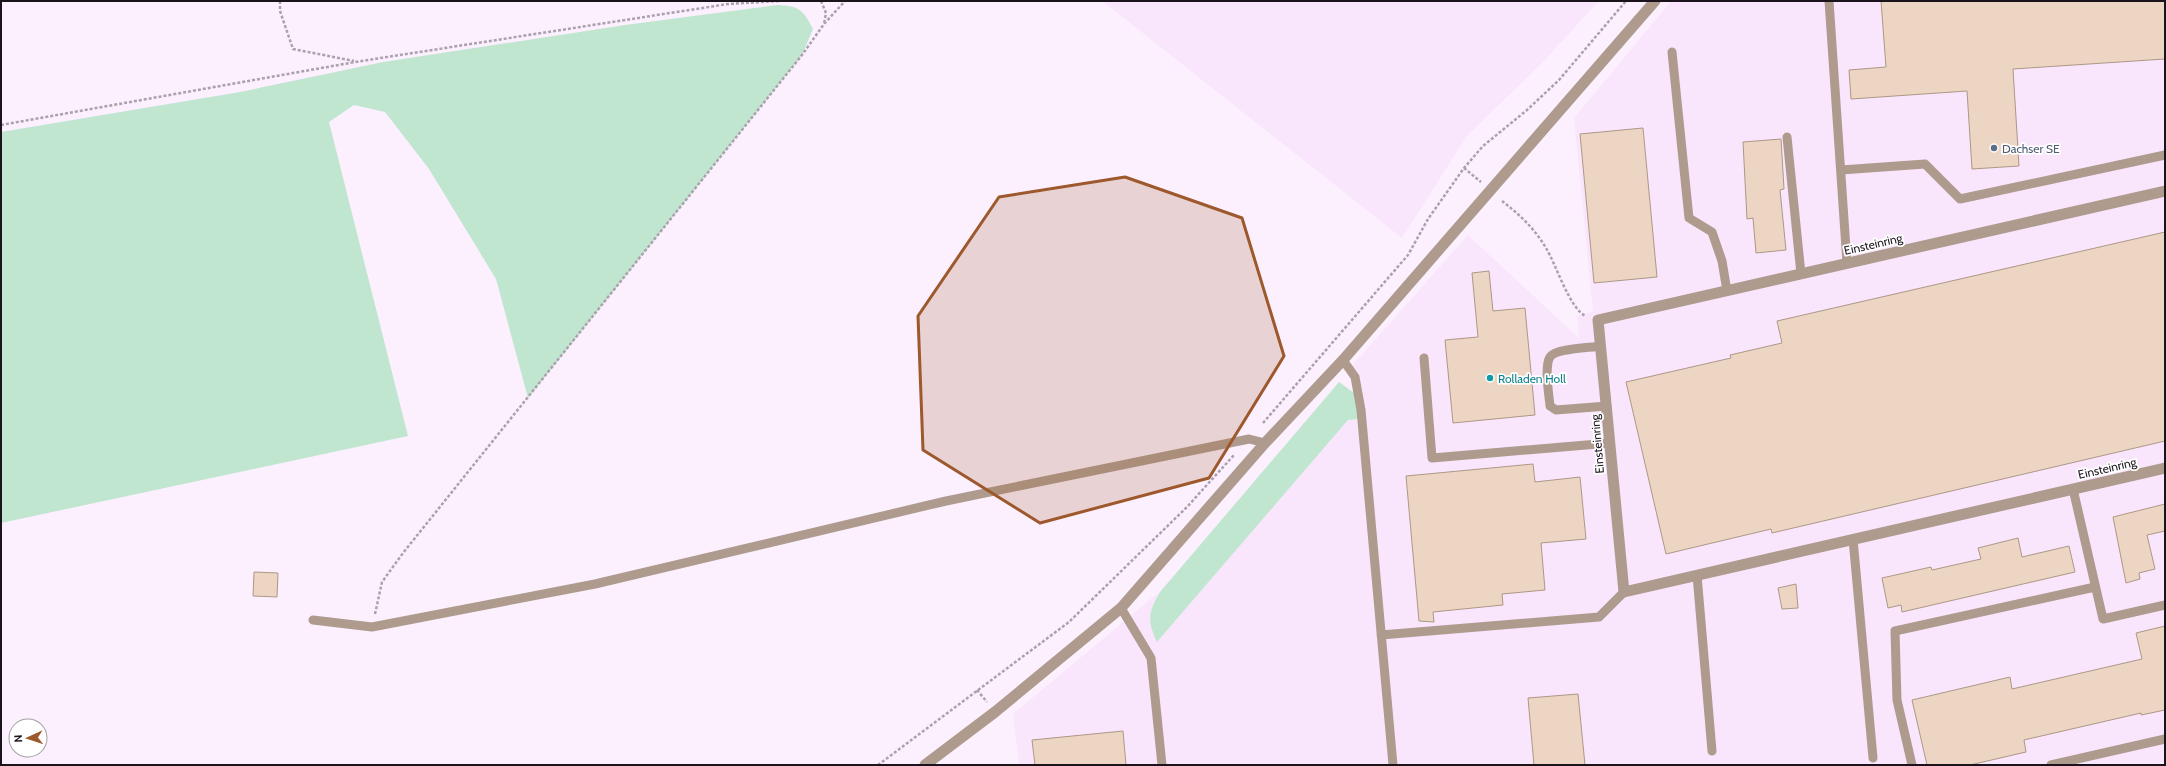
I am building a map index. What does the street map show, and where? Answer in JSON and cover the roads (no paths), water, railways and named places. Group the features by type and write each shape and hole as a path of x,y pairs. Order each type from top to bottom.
{"street":[{"path":"925,765 996,712 1121,608 1265,443 1343,360 1654,1"},
{"name":"Einsteinring","path":"2165,191 1598,320 1624,592 2165,468"}],"lane":[{"path":"1830,1 1847,263"},
{"path":"1672,52 1689,218 1712,232 1722,261 1727,291"},
{"path":"1787,138 1801,274"},
{"path":"1841,170 1925,164 1960,199 2165,155"},
{"path":"1601,346 1557,352 1550,356 1548,366 1550,406 1556,410 1607,406"},
{"path":"1424,358 1432,458 1610,443"},
{"path":"1343,360 1355,377 1361,410 1394,765"},
{"path":"313,620 372,627 595,584 946,501 1249,439 1265,443"},
{"path":"2073,489 2103,619 2165,605"},
{"path":"1853,539 1873,758"},
{"path":"1697,575 1712,751"},
{"path":"1912,765 1896,700 1895,631 2095,587"},
{"path":"1382,635 1599,617 1624,592"},
{"path":"1121,608 1151,658 1162,765"},
{"path":"2051,765 2165,739"}],"place":[{"name":"Dachser SE","path":"1994,148"},
{"name":"Rolladen Holl","path":"1490,378"}]}
